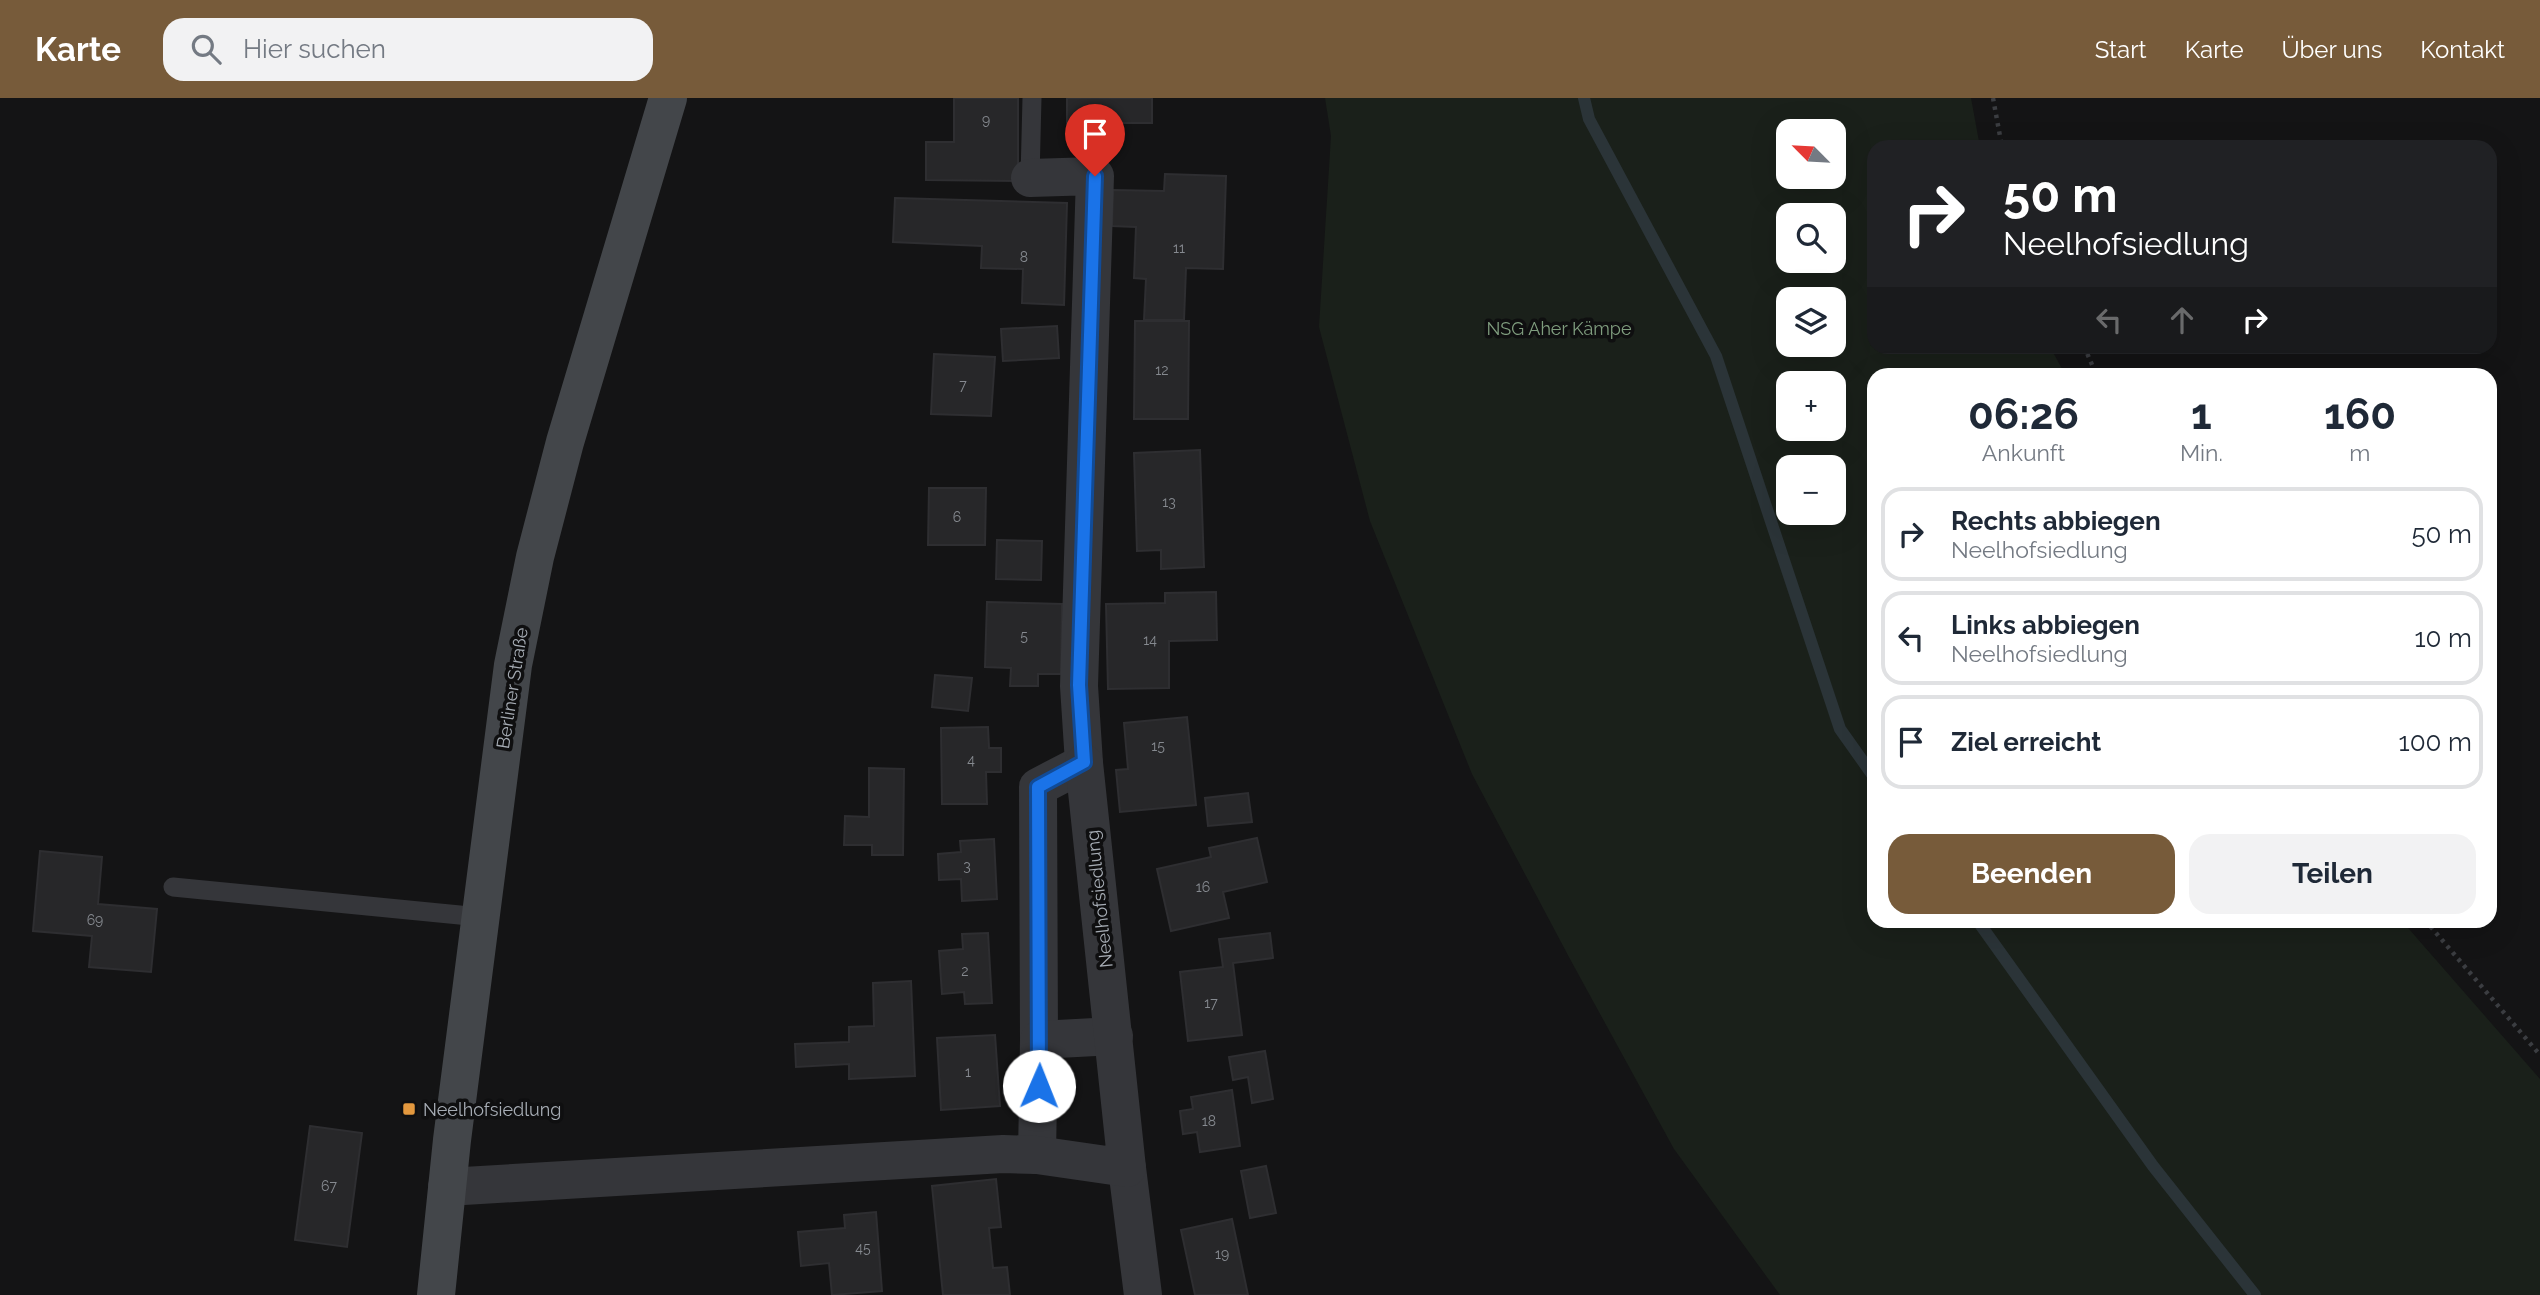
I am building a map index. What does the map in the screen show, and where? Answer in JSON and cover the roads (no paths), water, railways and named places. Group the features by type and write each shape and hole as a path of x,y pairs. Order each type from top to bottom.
{"main road":[{"name":"Berliner Straße","path":"436,1295 480,917 513,665 535,556 565,442 668,98"}],"street":[{"name":"Neelhofsiedlung","path":"1030,178 1095,176 1079,685 1084,762 1143,1295"},
{"path":"1037,1155 1040,1040 1038,787 1084,762"},
{"path":"1040,1040 1114,1036"},
{"path":"447,1187 1003,1154 1037,1155 1127,1168"}],"lane":[{"name":"Neelhofsiedlung","path":"1030,178 1032,98"},
{"path":"173,887 480,917"}],"waterway":[{"path":"1584,98 1589,119 1716,356 1840,729 1867,767"},
{"path":"1983,928 2153,1166 2255,1295"}],"place":[{"name":"Neelhofsiedlung","path":"409,1109"}],"park label":[{"name":"NSG Aher Kämpe","path":"1559,328"}]}
